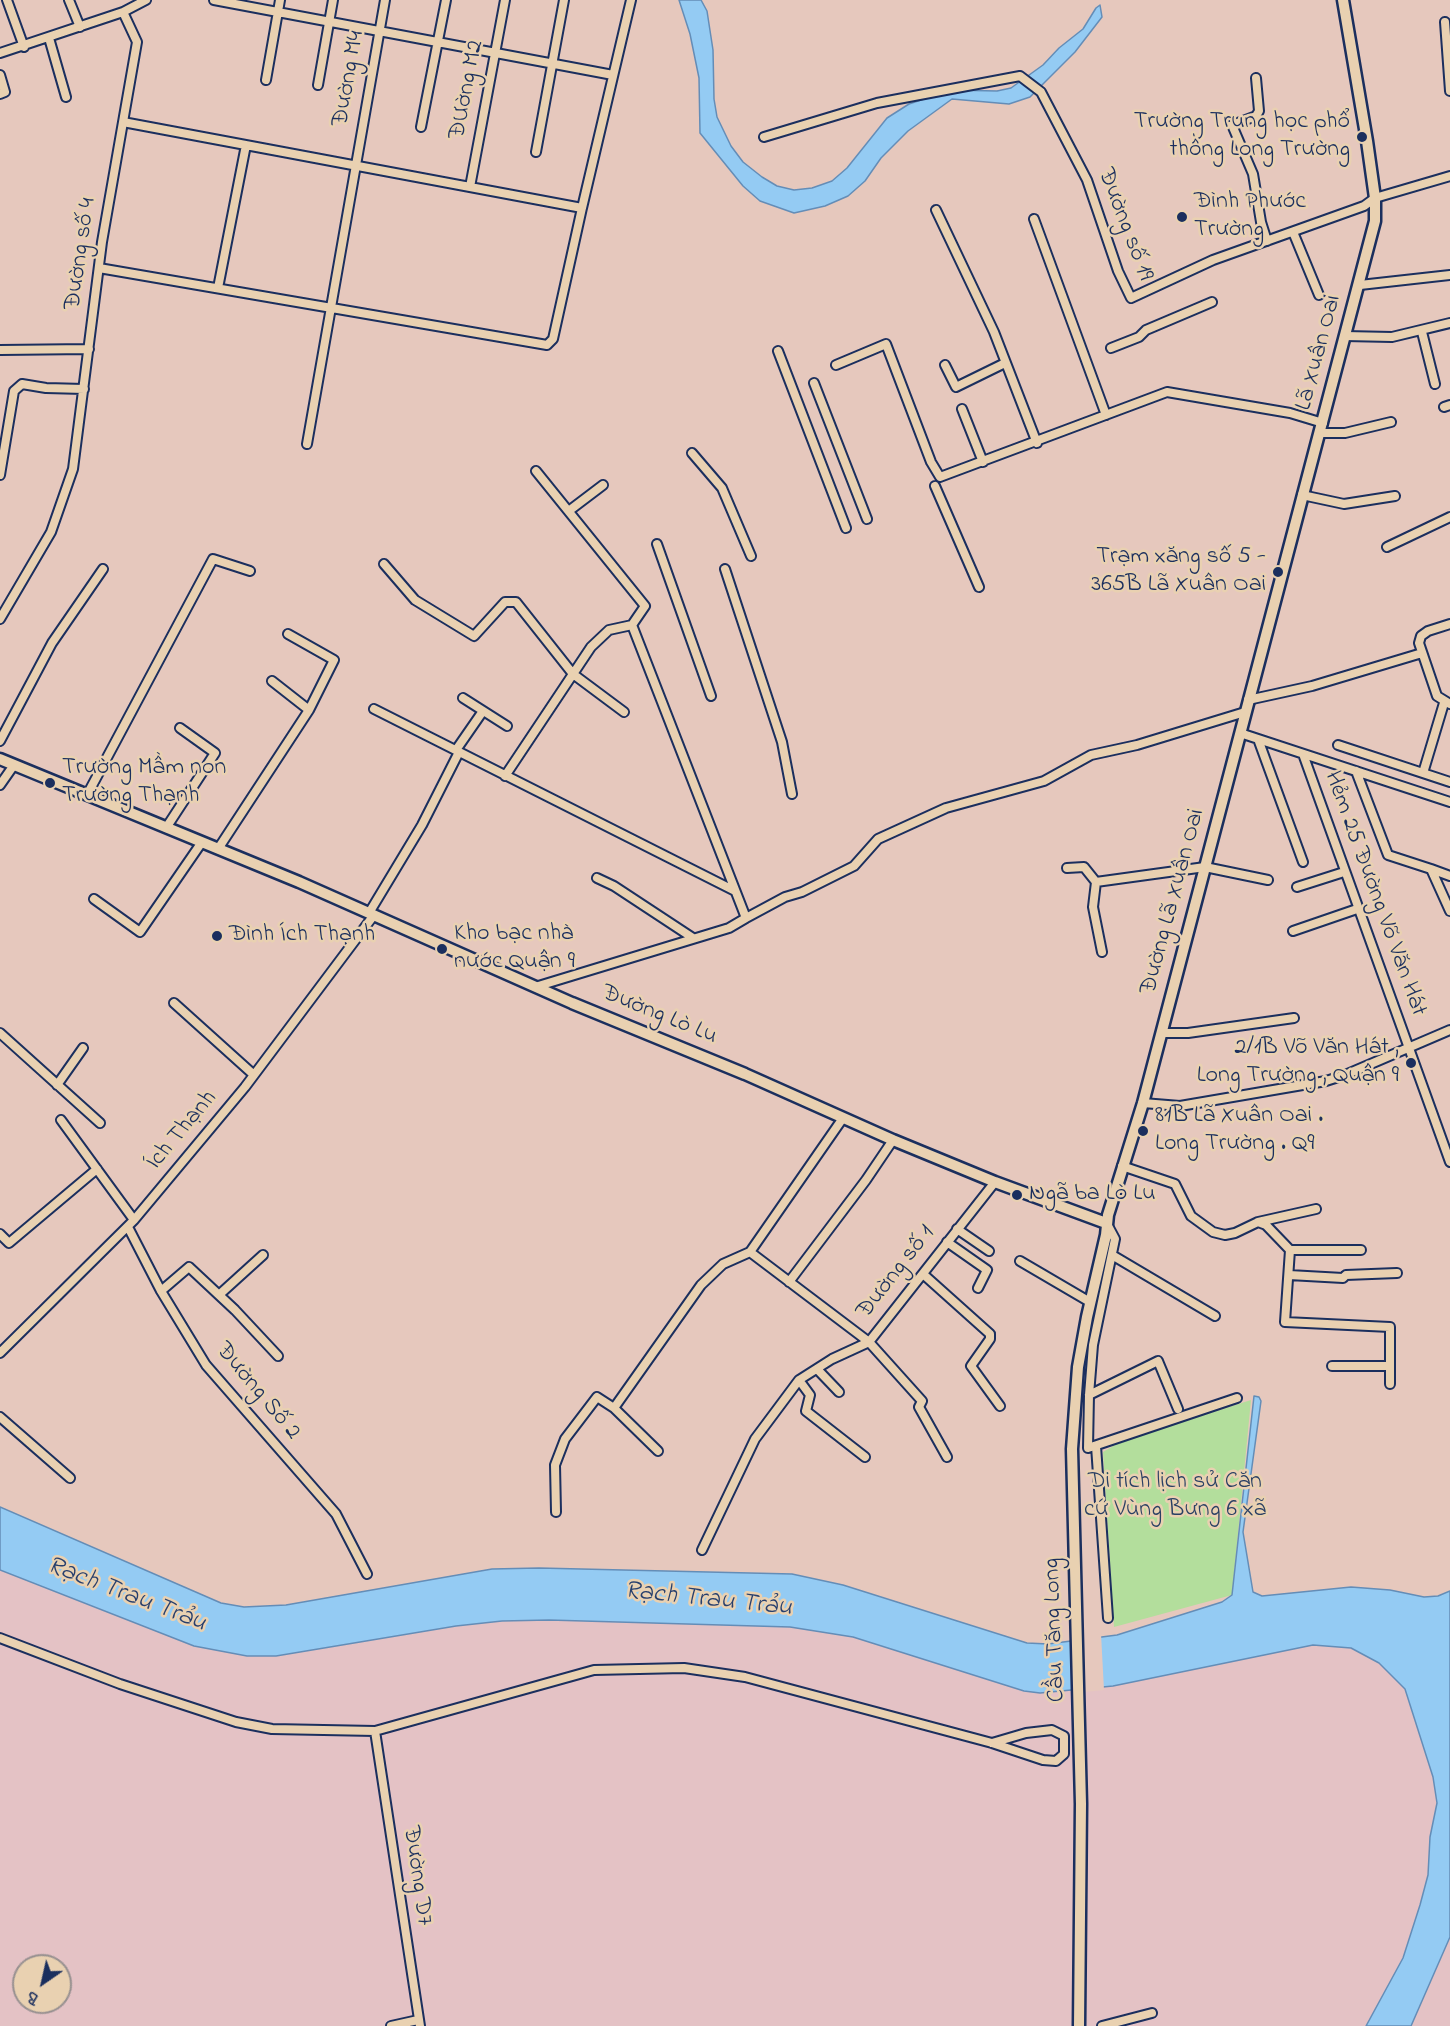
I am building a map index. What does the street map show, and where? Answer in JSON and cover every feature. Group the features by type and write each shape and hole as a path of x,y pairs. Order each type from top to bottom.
{"main road":[{"name":"Lã Xuân Oai","path":"1245,712 1360,285 1375,221 1375,198 1342,0"},
{"name":"Đường Lã Xuân Oai","path":"1143,1103 1245,712"},
{"name":"Đường Lò Lu","path":"0,759 371,914 535,987 893,1140 995,1182 1106,1223"},
{"path":"1090,1302 1106,1235 1106,1223 1143,1103"},
{"name":"Cầu Tăng Long","path":"1079,2026 1081,1804 1072,1449 1075,1392 1090,1302"}],"street":[{"path":"7,0 24,47"},
{"path":"69,0 80,27"},
{"path":"0,53 24,47 123,12 146,0"},
{"path":"214,0 613,75"},
{"path":"266,80 280,0"},
{"path":"318,85 333,0"},
{"name":"Đường M4","path":"307,444 385,0"},
{"path":"421,127 446,0"},
{"name":"ĐƯờng M2","path":"470,187 505,0"},
{"path":"536,152 564,0"},
{"path":"99,268 548,345 553,339 631,0"},
{"name":"Đường số 4","path":"0,619 51,532 73,469 99,268 137,42 123,12"},
{"path":"1445,22 1450,91"},
{"path":"49,38 66,97"},
{"path":"0,75 5,93 0,94"},
{"name":"Đường số 19","path":"764,137 877,103 1020,76 1041,92 1087,180 1118,271 1131,298 1213,260 1364,206 1375,198 1450,176"},
{"path":"1256,78 1259,111 1256,116 1232,126 1253,174 1267,241"},
{"path":"123,122 582,208"},
{"path":"218,288 246,145"},
{"path":"936,210 1005,363 1037,443"},
{"path":"1034,219 1106,415"},
{"path":"1293,232 1319,295"},
{"path":"1360,285 1450,275"},
{"path":"1111,348 1139,338 1146,330 1212,302"},
{"path":"1345,336 1392,338 1450,323"},
{"path":"1422,332 1435,384"},
{"path":"836,365 886,344 931,462 940,477 1037,443 1167,392 1290,413 1321,428 1345,433 1391,422"},
{"path":"0,350 89,349"},
{"path":"778,351 846,528"},
{"path":"945,365 956,387 1005,363"},
{"path":"814,383 867,519"},
{"path":"0,475 14,391 22,384 46,388 84,389"},
{"path":"962,409 983,462"},
{"path":"692,453 722,488 751,556"},
{"path":"505,776 591,647 609,630 632,625 645,606 570,510 536,471"},
{"path":"570,510 603,485"},
{"path":"935,486 979,587"},
{"path":"1302,495 1344,504 1395,496"},
{"path":"1387,547 1450,517"},
{"path":"657,544 711,696"},
{"path":"87,795 213,559 250,572"},
{"path":"384,564 415,600 474,636 505,602 516,602 573,674 624,712"},
{"path":"0,741 52,643 103,569"},
{"path":"725,569 782,742 792,794"},
{"path":"1423,773 1447,704 1437,696 1419,643 1421,636 1450,624"},
{"path":"632,625 746,918"},
{"path":"218,849 309,710 334,660 288,634"},
{"path":"1248,700 1312,686 1422,653"},
{"path":"272,681 309,710"},
{"path":"463,698 507,726"},
{"path":"374,709 735,891"},
{"name":"Ích Thạnh","path":"0,1353 128,1227 255,1075 371,914 422,825 458,751 483,711"},
{"path":"535,987 729,928 785,897 802,892 854,866 878,839 946,808 1044,781 1091,755 1137,745 1245,712"},
{"path":"166,828 216,753 180,728"},
{"path":"1240,733 1450,802"},
{"path":"1258,740 1303,862"},
{"path":"1338,745 1450,782"},
{"name":"Hẻm 25 Đường Võ Văn Hát","path":"1303,754 1450,1162"},
{"path":"0,785 14,765"},
{"path":"1356,771 1388,855 1450,876"},
{"path":"94,899 140,933 202,842"},
{"path":"1067,868 1084,867 1096,882 1093,907 1102,952"},
{"path":"1096,882 1205,867 1268,880"},
{"path":"1431,869 1450,911"},
{"path":"1297,887 1344,872"},
{"path":"597,878 614,886 693,938"},
{"path":"1293,931 1357,909"},
{"path":"174,1003 255,1075"},
{"path":"1162,1033 1188,1033 1294,1018"},
{"path":"1143,1103 1180,1106 1326,1081 1450,1030"},
{"path":"0,1033 100,1124"},
{"path":"57,1085 83,1048"},
{"path":"614,1408 701,1285 723,1264 750,1252 843,1118"},
{"path":"61,1120 134,1220"},
{"path":"789,1282 866,1180 893,1140"},
{"path":"1122,1166 1175,1184 1197,1223 1213,1232 1226,1235 1258,1222 1316,1209"},
{"path":"0,1234 9,1243 97,1169"},
{"name":"Đường số 1","path":"702,1550 755,1439 799,1380 869,1342 995,1182"},
{"path":"1258,1222 1266,1225 1290,1250 1285,1322 1390,1327 1390,1384"},
{"path":"1106,1223 1115,1239 1097,1320 1089,1395 1108,1618"},
{"name":"Đường Số 2","path":"128,1227 161,1291 206,1365 336,1514 367,1575"},
{"path":"957,1229 989,1251"},
{"path":"947,1242 987,1270 978,1288"},
{"path":"1290,1250 1361,1250"},
{"path":"750,1252 869,1342 922,1401 919,1407 947,1457"},
{"path":"1112,1254 1215,1316"},
{"path":"220,1294 262,1256"},
{"path":"1020,1261 1090,1302"},
{"path":"161,1291 189,1267 220,1294 278,1356"},
{"path":"1289,1275 1342,1278 1346,1275 1397,1273"},
{"path":"923,1274 990,1334 990,1339 971,1366 1000,1406"},
{"path":"1089,1395 1158,1361 1178,1409"},
{"path":"1332,1366 1390,1366"},
{"path":"817,1369 838,1392"},
{"path":"799,1380 810,1395 806,1411 865,1457"},
{"path":"556,1512 555,1465 565,1440 597,1397 614,1408 658,1451"},
{"path":"1092,1447 1237,1398"},
{"path":"0,1417 70,1478"},
{"path":"0,1638 120,1684 236,1722 307,1731 375,1731 594,1670 684,1668 745,1677 992,1743 1043,1760 1056,1761 1064,1754 1064,1736 1052,1730 1026,1733 992,1743"},
{"name":"Đường D7","path":"375,1731 419,2023"},
{"path":"1102,2026 1152,2013"},
{"path":"391,2026 419,2023"}],"shaded area":[{"path":"0,1570 194,1646 247,1656 276,1656 456,1626 502,1621 549,1620 790,1627 853,1637 1024,1691 1313,1645 1450,1636 1450,2026 0,2026"}],"green space":[{"name":"Di tích lịch sử Căn cứ Vùng Bưng 6 xã","path":"1251,1400 1232,1595 1114,1627 1103,1452 1120,1442"}],"water":[{"path":"679,0 701,0 707,11 713,50 714,99 717,117 731,146 743,162 762,177 777,186 794,190 812,188 832,181 847,168 887,118 909,104 951,90 997,91 1011,88 1043,65 1059,48 1083,29 1100,5 1102,17 1075,52 1030,97 1009,104 952,99 908,131 881,158 865,181 848,196 825,206 794,213 760,201 743,186 700,133 699,78 690,34"},
{"name":"Rạch Trau Trảu","path":"1254,1396 1259,1397 1261,1401 1243,1532 1253,1592 1262,1596 1351,1587 1390,1590 1424,1597 1438,1596 1450,1591 1450,1937 1411,2026 1366,2026 1403,1958 1420,1905 1428,1875 1430,1837 1437,1803 1433,1777 1405,1689 1379,1663 1351,1648 1313,1645 1113,1686 1040,1693 1024,1691 853,1637 790,1627 549,1620 502,1621 456,1626 276,1656 247,1656 194,1646 0,1570 0,1507 221,1603 244,1607 286,1605 492,1569 792,1574 843,1585 1027,1643 1048,1644 1117,1635 1222,1602 1232,1595"}],"pier":[{"path":"1101,1634 1104,1690 1085,1692 1083,1637"}],"place":[{"name":"Trường Trung học phổ thông Long Trường","path":"1362,137"},
{"name":"Đình Phước Trường","path":"1182,217"},
{"name":"Trạm xăng số 5 - 365B Lã Xuân Oai","path":"1278,572"},
{"name":"Trường Mầm non Trường Thạnh","path":"50,783"},
{"name":"Đình Ích Thạnh","path":"217,936"},
{"name":"Kho bạc nhà nước Quận 9","path":"442,949"},
{"name":"2/1B Võ Văn Hát , Long Trường , Quận 9","path":"1411,1063"},
{"name":"81B Lã Xuân Oai . Long Trường . Q9","path":"1143,1131"},
{"name":"Ngã ba Lò Lu","path":"1017,1195"}]}
